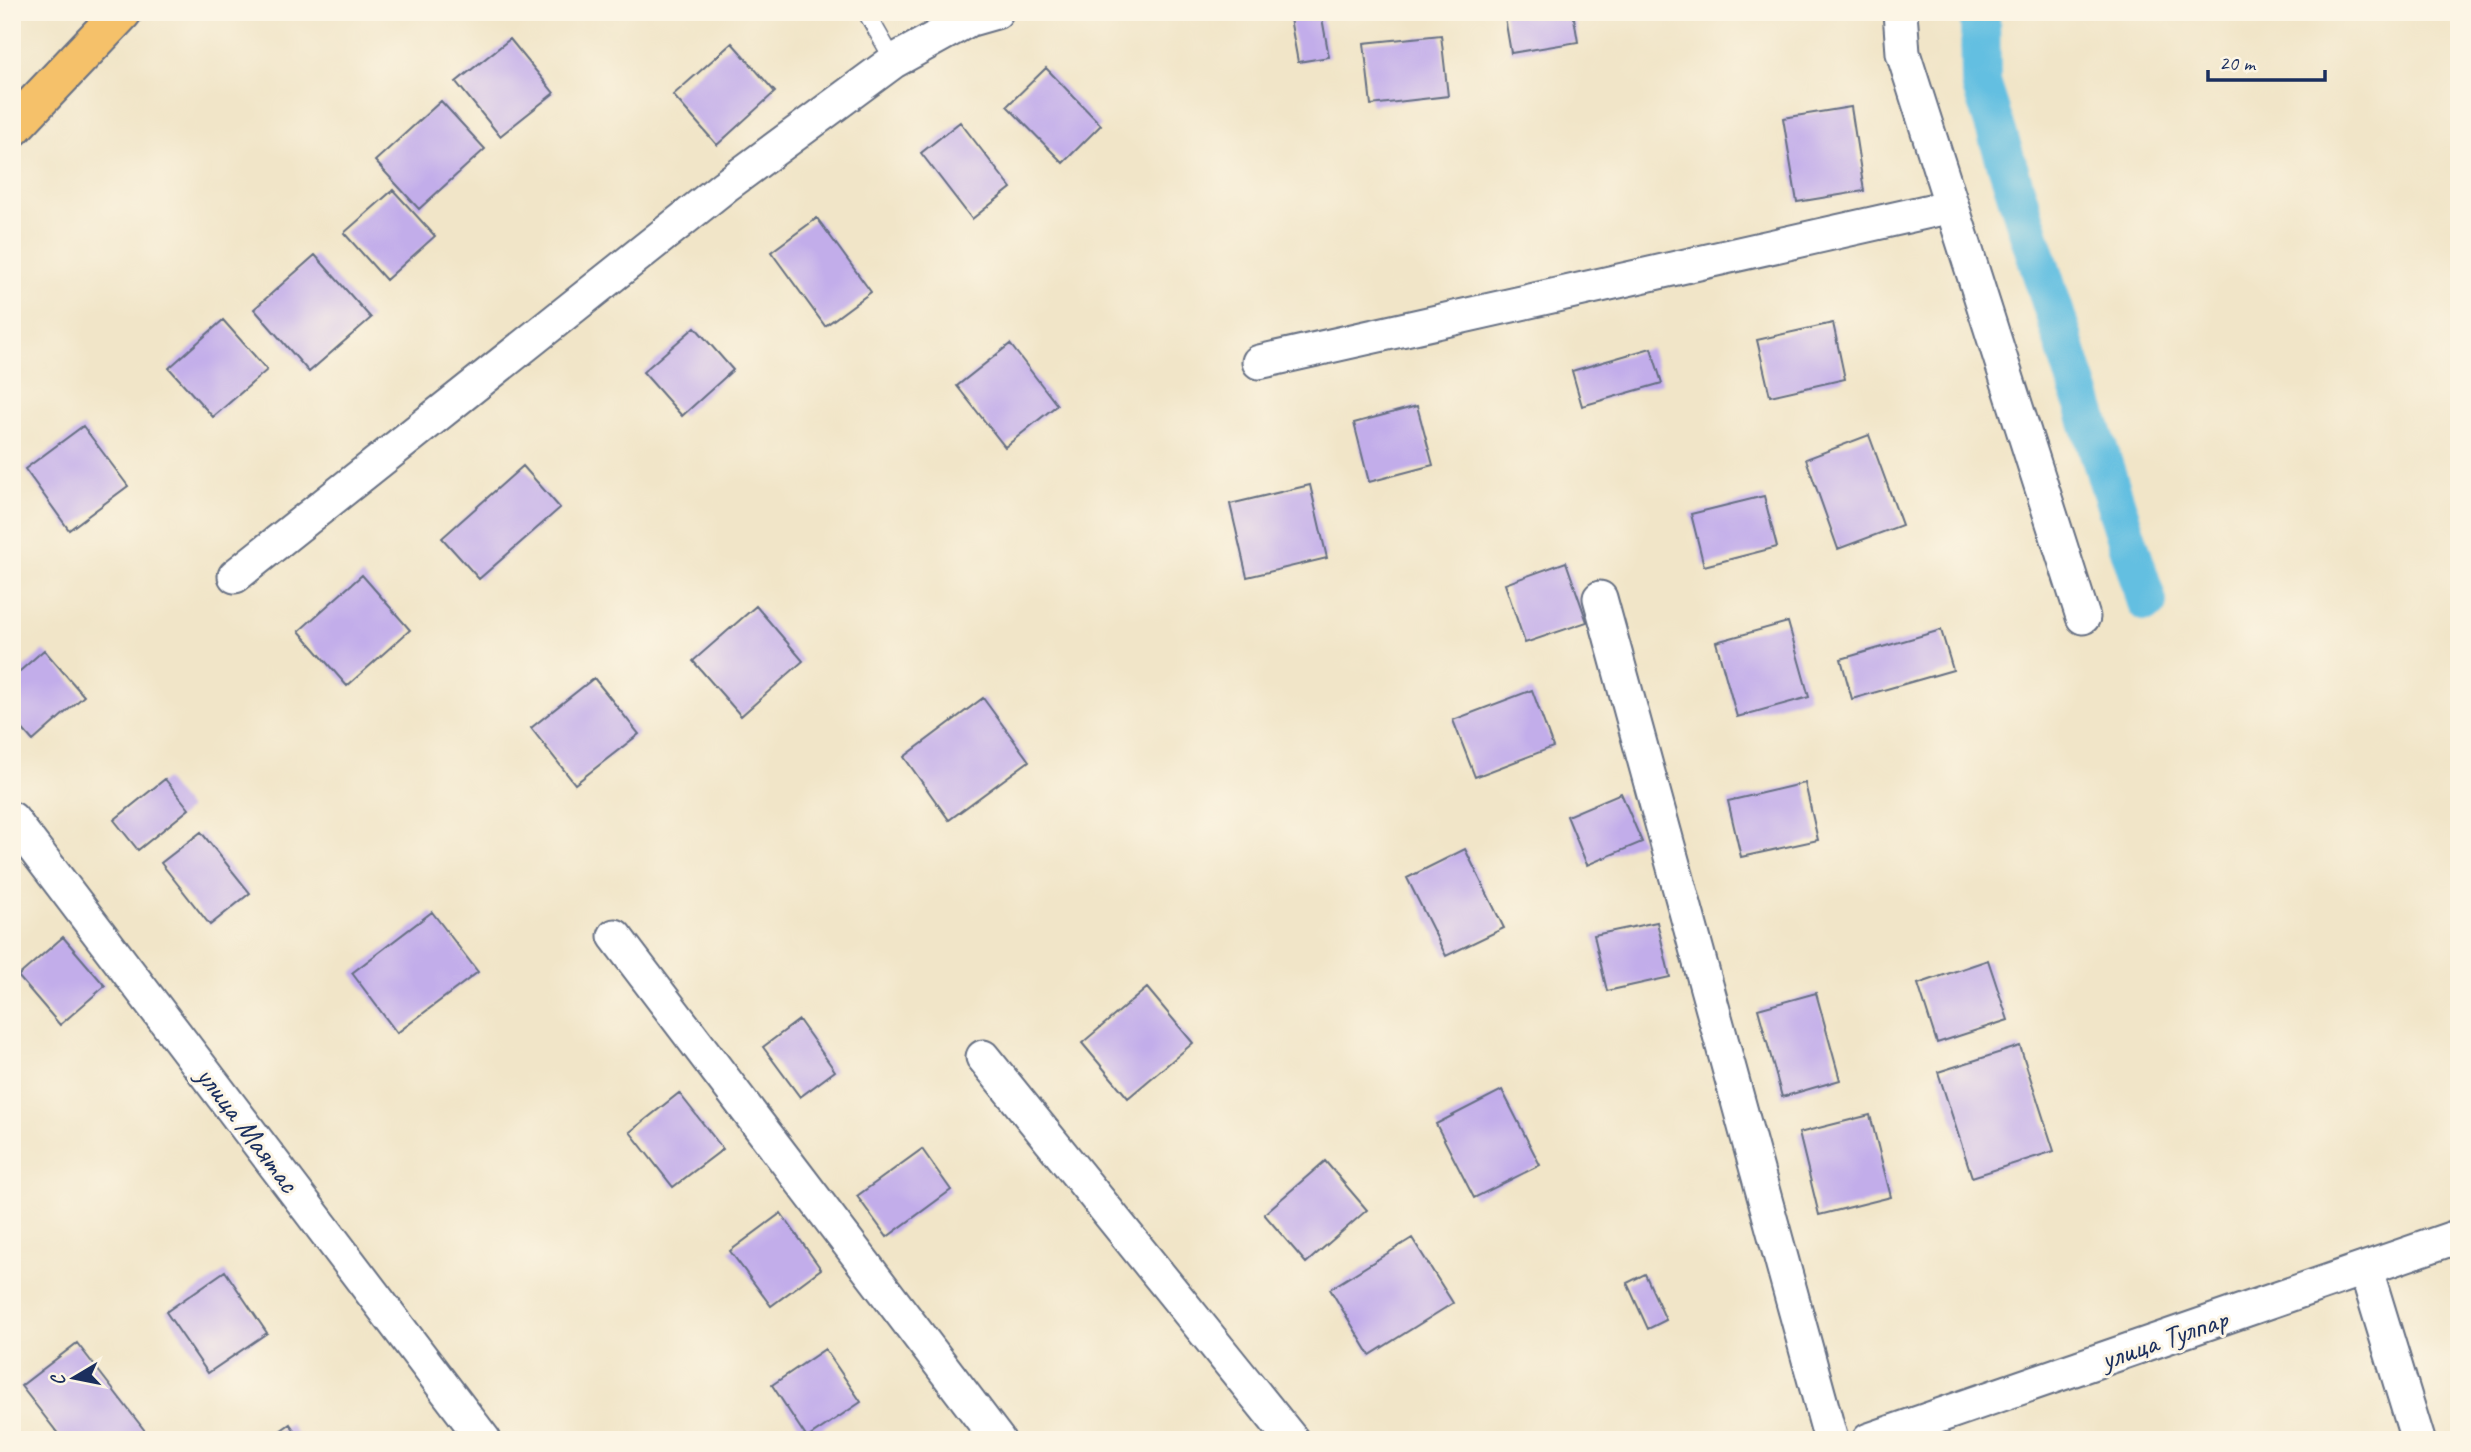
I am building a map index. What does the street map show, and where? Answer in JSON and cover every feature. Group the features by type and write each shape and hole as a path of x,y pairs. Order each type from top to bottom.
{"main road":[{"path":"12,128 122,12"}],"street":[{"path":"235,576 725,186 894,61 968,20 996,12"},
{"path":"1900,12 1903,53 2083,617"},
{"path":"1259,362 1952,206"},
{"path":"1600,598 1831,1440"},
{"name":"улица Маятас","path":"12,819 484,1440"},
{"path":"615,936 998,1440"},
{"path":"983,1057 1292,1440"},
{"name":"улица Тулпар","path":"1869,1440 2459,1236"},
{"path":"2367,1269 2418,1440"}],"lane":[{"path":"866,12 894,61"}],"building":[{"path":"1321,12 1329,57 1298,62 1289,13"},
{"path":"1504,12 1573,12 1578,42 1511,53"},
{"path":"1441,35 1448,96 1371,105 1364,43"},
{"path":"510,39 554,93 500,136 456,82"},
{"path":"732,43 775,92 717,145 673,95"},
{"path":"1046,68 1101,125 1063,163 1007,106"},
{"path":"441,101 485,149 419,209 375,161"},
{"path":"1851,107 1864,191 1797,202 1783,118"},
{"path":"960,122 1011,188 972,219 921,153"},
{"path":"393,190 435,236 386,280 344,233"},
{"path":"817,218 871,292 825,326 771,252"},
{"path":"315,255 371,318 309,372 254,309"},
{"path":"223,320 267,370 213,417 169,368"},
{"path":"1833,323 1845,379 1770,396 1757,340"},
{"path":"695,327 733,370 682,416 643,372"},
{"path":"1010,344 1057,405 1005,447 957,386"},
{"path":"1651,348 1662,383 1582,406 1572,371"},
{"path":"1417,406 1433,465 1369,482 1354,423"},
{"path":"83,426 128,486 69,530 25,469"},
{"path":"1869,435 1902,525 1838,549 1806,459"},
{"path":"523,466 560,508 479,579 442,538"},
{"path":"1310,485 1327,558 1247,577 1230,504"},
{"path":"1764,496 1777,547 1704,566 1691,514"},
{"path":"1566,562 1587,622 1525,643 1505,584"},
{"path":"362,575 410,630 347,686 299,631"},
{"path":"756,606 803,661 741,716 693,661"},
{"path":"1788,622 1809,697 1737,717 1716,642"},
{"path":"1941,630 1953,670 1852,699 1841,659"},
{"path":"44,650 84,696 33,741 12,717 12,678"},
{"path":"594,678 639,734 575,784 531,728"},
{"path":"1532,690 1553,747 1475,777 1453,720"},
{"path":"983,698 1029,761 949,820 904,757"},
{"path":"165,779 189,809 138,850 114,820"},
{"path":"1805,783 1818,840 1741,857 1728,801"},
{"path":"1621,793 1642,842 1587,865 1567,816"},
{"path":"201,832 250,893 210,925 161,863"},
{"path":"1465,849 1504,928 1446,956 1407,878"},
{"path":"432,912 478,972 397,1033 352,973"},
{"path":"1657,922 1670,977 1607,991 1594,935"},
{"path":"63,937 105,986 60,1025 18,976"},
{"path":"1988,960 2008,1020 1937,1043 1918,984"},
{"path":"1147,988 1193,1043 1128,1098 1082,1043"},
{"path":"1816,993 1840,1080 1782,1097 1758,1009"},
{"path":"799,1020 835,1071 800,1097 763,1047"},
{"path":"2020,1046 2054,1151 1972,1177 1938,1072"},
{"path":"1502,1090 1540,1165 1474,1198 1436,1124"},
{"path":"679,1093 723,1149 673,1187 630,1132"},
{"path":"1870,1115 1891,1197 1819,1215 1799,1133"},
{"path":"922,1149 951,1190 887,1237 857,1196"},
{"path":"1325,1161 1367,1210 1306,1263 1264,1214"},
{"path":"781,1213 821,1269 771,1306 730,1251"},
{"path":"1412,1238 1453,1303 1370,1355 1330,1289"},
{"path":"225,1271 267,1333 208,1373 166,1312"},
{"path":"1645,1274 1666,1320 1648,1329 1627,1283"},
{"path":"77,1343 152,1440 63,1440 21,1386"},
{"path":"825,1349 861,1402 807,1438 772,1385"},
{"path":"290,1424 301,1440 267,1440"}],"waterway":[{"path":"1980,12 1981,83 2147,602"}]}
